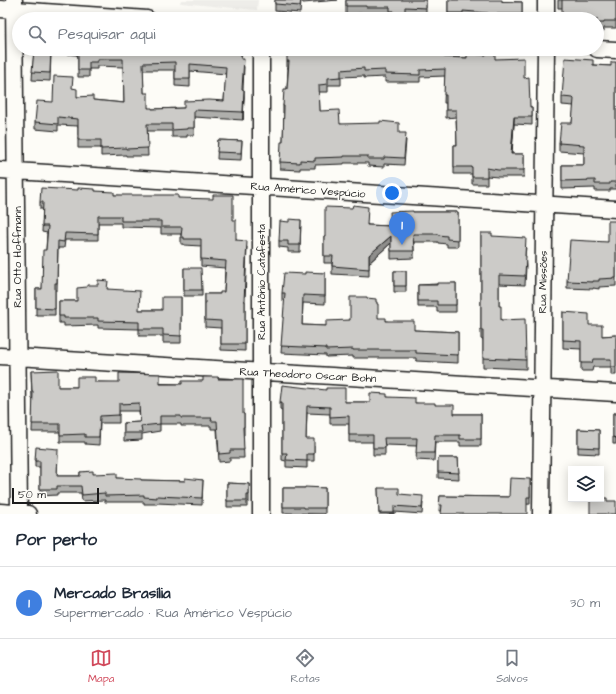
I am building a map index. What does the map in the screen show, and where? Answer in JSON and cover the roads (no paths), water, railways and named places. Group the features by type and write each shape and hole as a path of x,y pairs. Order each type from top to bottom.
{"street":[{"path":"546,0 546,12"},
{"path":"10,7 68,12"},
{"name":"Rua Otto Hoffmann","path":"10,7 16,171 17,358 22,514"},
{"path":"604,49 616,50"},
{"name":"Rua Antônio Catafesta","path":"261,56 261,514"},
{"name":"Rua Missões","path":"541,514 546,56"},
{"name":"Rua Américo Vespúcio","path":"0,170 616,209"},
{"name":"Rua Theodoro Oscar Bohn","path":"0,356 616,393"},
{"path":"0,512 22,514"}],"place":[{"name":"Mercado Brasília","path":"402,245"}]}
